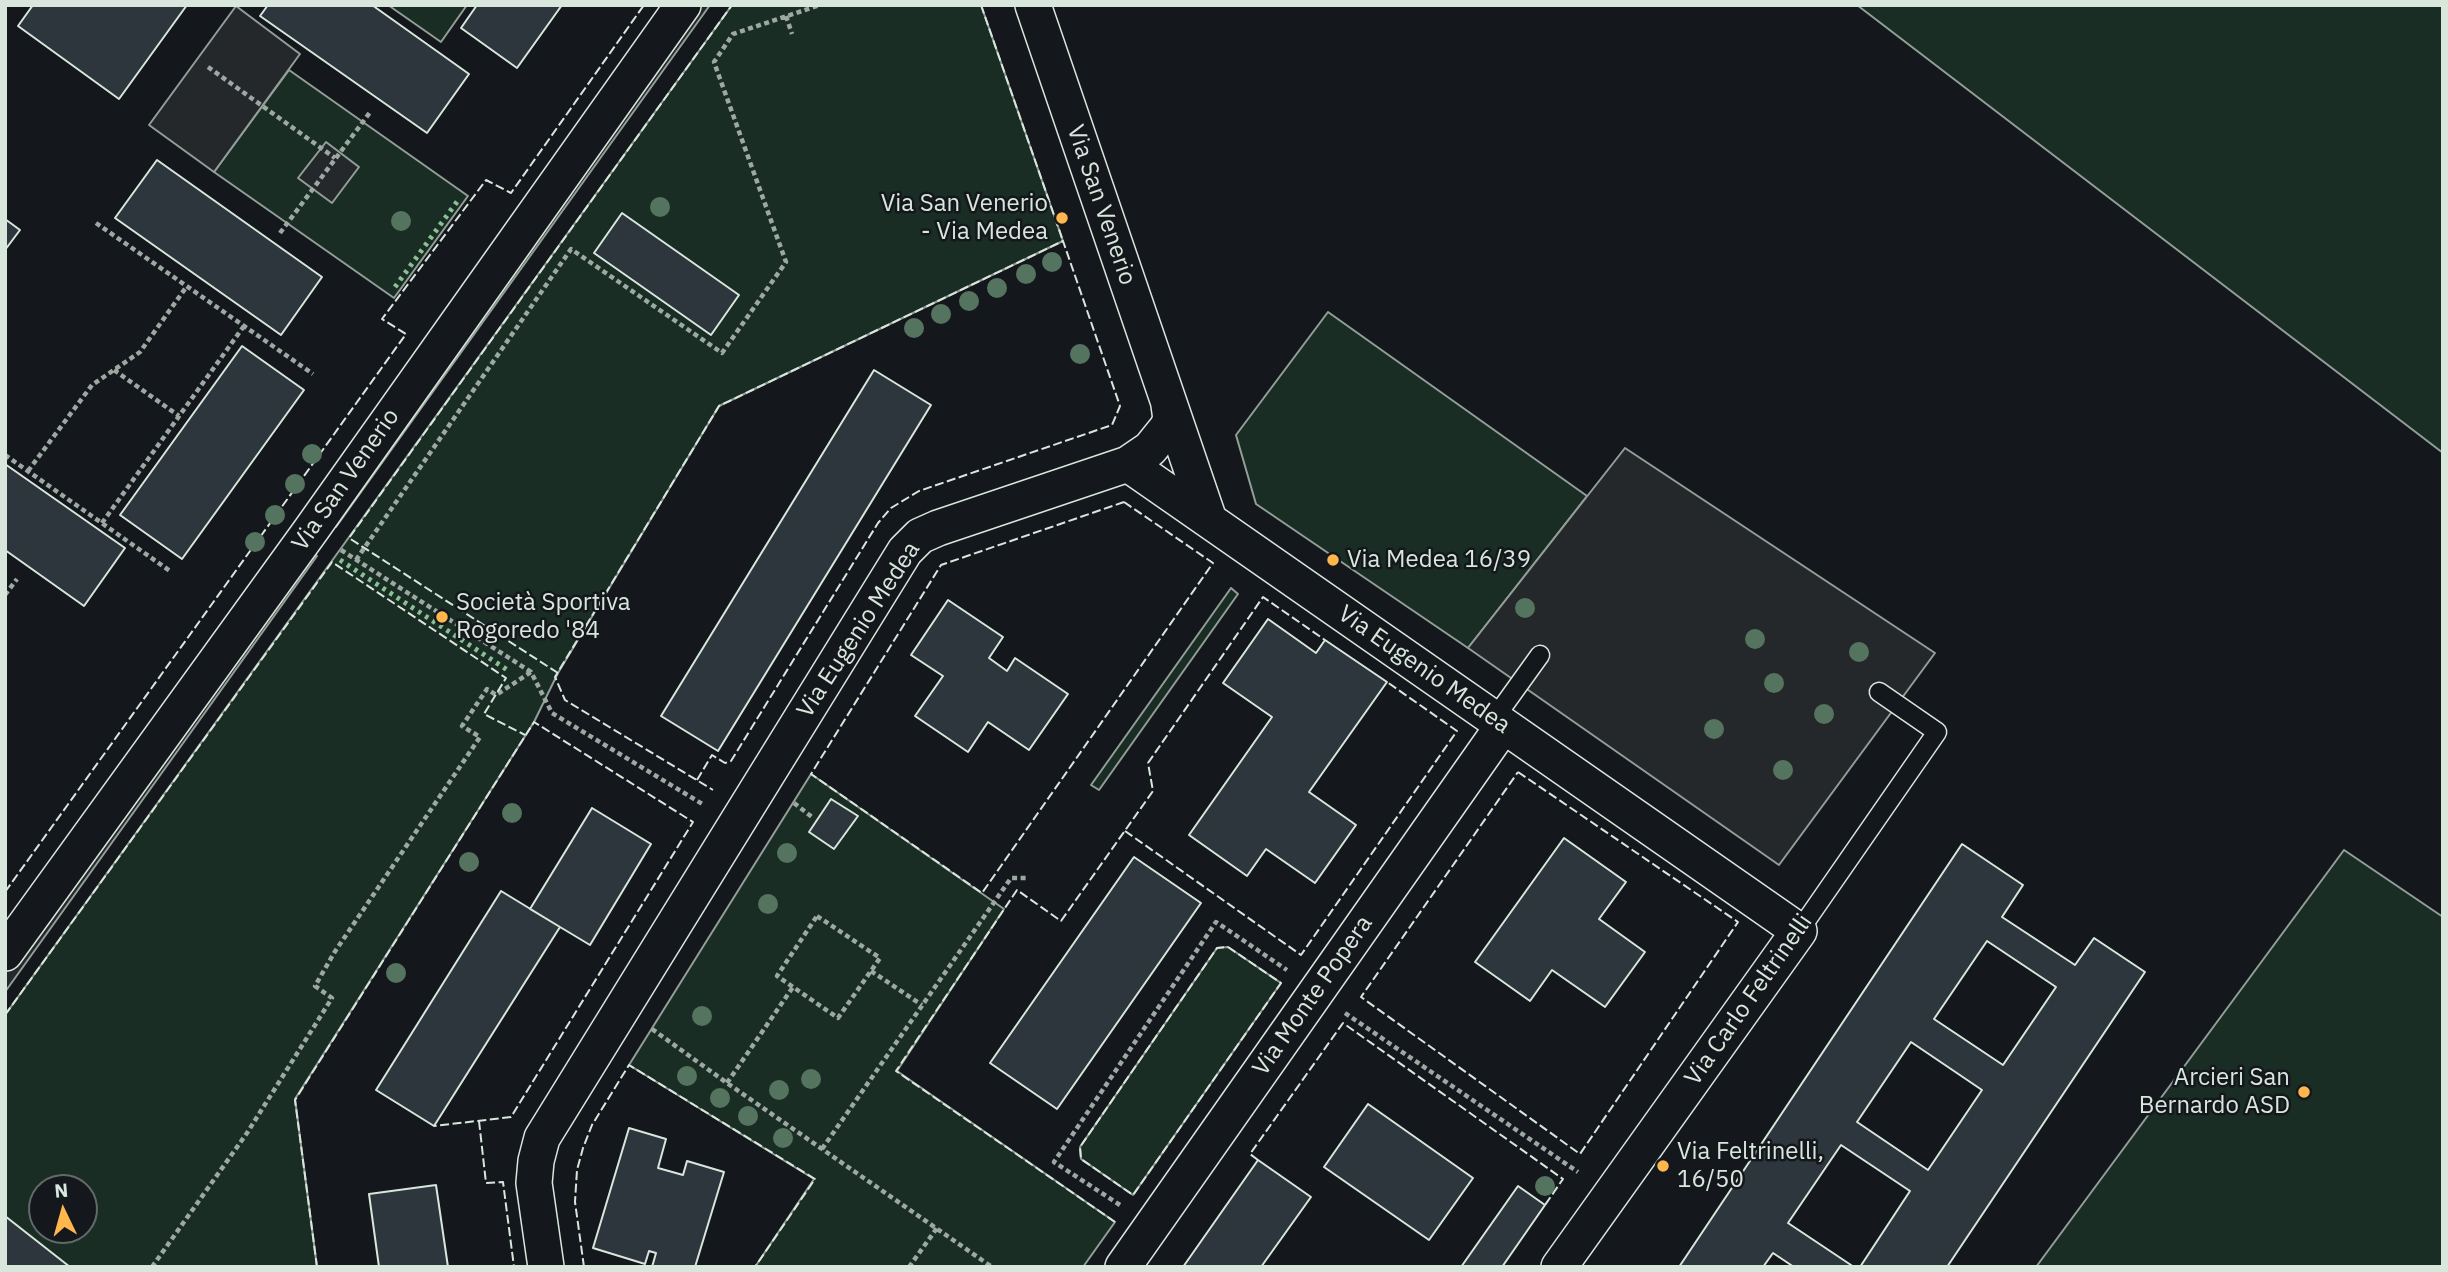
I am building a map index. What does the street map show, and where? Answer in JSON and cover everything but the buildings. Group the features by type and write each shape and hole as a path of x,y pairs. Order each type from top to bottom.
{"street":[{"name":"Via San Venerio","path":"5,953 311,530 683,5"},
{"name":"Via San Venerio","path":"1033,5 1209,520"},
{"path":"1128,464 1150,449 1167,428 1171,419 1170,404"},
{"name":"Via Eugenio Medea","path":"546,1267 534,1184 542,1138 905,551 920,536 939,528 1128,464 1799,931"},
{"name":"Via Monte Popera","path":"1123,1267 1499,723"},
{"name":"Via Carlo Feltrinelli","path":"1559,1267 1799,931"}],"lane":[{"path":"1499,723 1540,654"},
{"name":"Via Carlo Feltrinelli","path":"1799,931 1937,732 1879,692"}],"path":[{"path":"356,559 571,249 722,353 786,262 714,62 733,34 820,5"},
{"path":"786,16 792,34"},
{"path":"208,67 335,158"},
{"path":"280,233 371,111"},
{"path":"96,223 313,374"},
{"path":"28,471 92,385 140,352 187,286"},
{"path":"102,523 244,326"},
{"path":"114,370 179,416"},
{"path":"5,455 170,570"},
{"path":"311,530 531,672 552,713 713,811"},
{"path":"5,595 17,579"},
{"path":"152,1267 247,1133 332,998 315,986 334,953 480,737 462,726 487,689 496,695 531,672"},
{"path":"788,798 812,817"},
{"path":"822,1149 1011,878 1028,878"},
{"path":"817,916 880,958 838,1018 793,986 777,975 817,916"},
{"path":"1124,1208 1054,1162 1216,922 1296,976"},
{"path":"871,971 922,1005"},
{"path":"727,1083 793,986"},
{"path":"1341,1011 1578,1172"},
{"path":"646,1024 992,1267"},
{"path":"909,1267 937,1228"}],"green space":[{"path":"388,5 467,5 441,42"},
{"name":"Società Sportiva Rogoredo '84","path":"732,5 981,5 1063,241 719,406 558,673 534,722 295,1099 317,1267 5,1267 5,1015"},
{"path":"1857,5 2443,5 2443,453 2375,401"},
{"path":"289,70 468,196 394,298 214,172"},
{"path":"1328,312 1587,496 1468,648 1256,504 1236,435"},
{"path":"1231,588 1238,594 1099,790 1091,785"},
{"path":"811,774 1004,909 897,1071 1115,1222 1083,1267 755,1267 814,1179 629,1065"},
{"name":"Arcieri San Bernardo ASD","path":"2344,850 2443,917 2443,1267 2036,1267"},
{"path":"1228,947 1281,983 1133,1195 1081,1159 1080,1147 1217,948"}],"shaded area":[{"path":"691,5 710,5 336,527 327,522"},
{"path":"236,6 300,54 214,172 149,125"},
{"path":"326,142 359,167 332,203 298,178"},
{"path":"1625,448 1935,653 1779,865 1468,648"},
{"path":"305,550 317,556 5,992 5,971"}],"hedge":[{"path":"395,287 459,199"},
{"path":"340,560 509,671"}],"fence":[{"path":"5,892 406,334 382,319 486,180 511,193 644,5"},
{"path":"558,673 349,538 732,5"},
{"path":"981,5 1063,241"},
{"path":"697,780 712,755 725,763 731,761 878,523 891,508 919,491 1112,425 1120,406 1063,241 719,406 555,677 565,700 713,790"},
{"path":"1124,502 1213,563 982,893 811,774 941,565 1124,502"},
{"path":"5,1015 332,562 506,678 484,714 525,735"},
{"path":"1115,1222 896,1071 1017,890 1061,921 1153,791 1148,763 1263,597 1325,640"},
{"path":"1125,831 1301,955 1457,731 1387,682"},
{"path":"317,1267 295,1100 534,722 693,822 511,1117 434,1126"},
{"path":"1518,772 1738,922 1580,1154 1361,997 1518,772"},
{"path":"1228,947 1281,983 1133,1195 1081,1159 1080,1147 1217,948 1228,947"},
{"path":"1258,1160 1250,1154 1343,1023 1563,1179 1545,1205"},
{"path":"584,1267 575,1202 577,1170 592,1125 629,1065 815,1179 755,1267"},
{"path":"479,1121 486,1183 503,1182 514,1267"}],"place":[{"name":"Via San Venerio - Via Medea","path":"1062,218"},
{"name":"Via Medea 16/39","path":"1333,560"},
{"name":"Società Sportiva Rogoredo '84","path":"442,617"},
{"name":"Arcieri San Bernardo ASD","path":"2304,1092"},
{"name":"Via Feltrinelli, 16/50","path":"1663,1166"}]}
